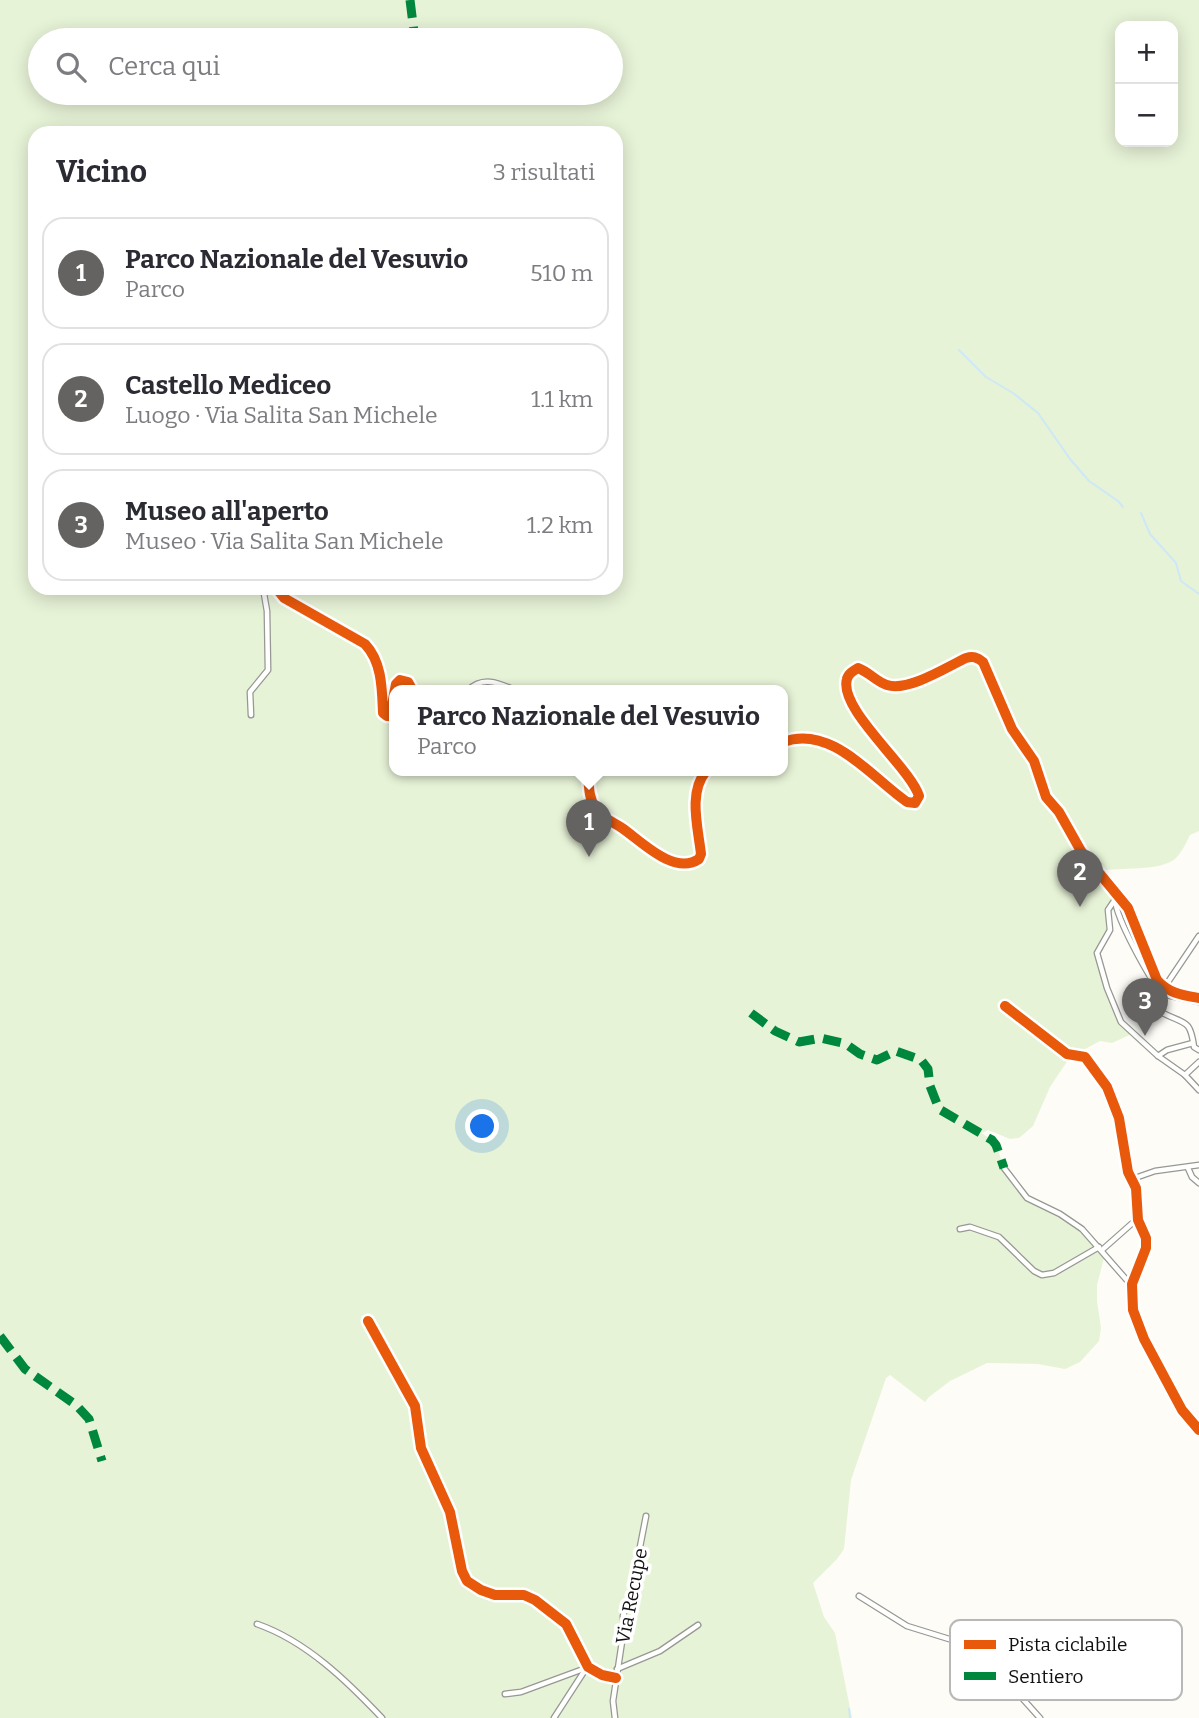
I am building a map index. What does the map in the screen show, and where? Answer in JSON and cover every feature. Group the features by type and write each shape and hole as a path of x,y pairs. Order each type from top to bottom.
{"street":[{"path":"251,715 250,692 268,670 264,595"},
{"path":"282,595 365,644 373,652 381,680 383,713 389,716"},
{"path":"788,740 811,737 832,746 864,767 907,802 915,803 919,796 918,791 864,722 852,701 846,681 858,668 886,685 895,686 924,679 972,656 983,662 1012,729 1034,761 1042,789 1081,850 1133,918 1163,991"},
{"path":"396,685 400,680 410,685"},
{"path":"474,685 484,680 499,685"},
{"path":"589,776 590,795 604,817 663,857 687,864 699,859 701,854 696,795 697,786 703,776"},
{"path":"1117,900 1142,961 1163,991 1199,1000"},
{"path":"1117,900 1108,910 1110,930 1097,950 1121,1022 1158,1056 1185,1075 1199,1090"},
{"path":"1193,1043 1194,1037 1187,1023 1165,1015 1158,1009 1163,991 1199,936"},
{"path":"1005,1006 1067,1054 1084,1057 1107,1087 1118,1118 1130,1177 1136,1188 1138,1219 1146,1242 1132,1286 1133,1310 1144,1339 1182,1410 1199,1430"},
{"path":"1158,1056 1167,1050 1193,1043"},
{"path":"1193,1043 1199,1050"},
{"path":"1185,1075 1199,1062"},
{"path":"1130,1177 1199,1165"},
{"path":"1004,1168 1027,1198 1075,1224 1100,1248 1132,1286"},
{"path":"1188,1168 1199,1183"},
{"path":"960,1229 970,1227 999,1237 1034,1271 1042,1275 1054,1273 1100,1248 1138,1219"},
{"path":"368,1321 415,1406 421,1448 450,1512 461,1571 467,1581 495,1595 524,1595 547,1608 566,1623 573,1633 587,1667 601,1675 616,1678"},
{"name":"Via Recupe","path":"615,1718 613,1701 623,1635 623,1616 632,1588 646,1516"},
{"path":"859,1596 907,1626 950,1640"},
{"path":"257,1624 287,1637 321,1661 382,1718"},
{"path":"617,1669 660,1651 698,1625"},
{"path":"505,1694 532,1689 587,1667"},
{"path":"554,1718 587,1667"},
{"path":"1024,1700 1040,1718"}],"green space":[{"path":"0,0 1199,0 1199,831 1190,835 1180,853 1169,862 1150,867 1100,871 1126,902 1113,910 1110,919 1112,930 1099,958 1121,1019 1136,1032 1112,1043 1100,1041 1070,1057 1050,1087 1033,1126 1019,1138 1010,1139 988,1130 982,1133 996,1144 1011,1178 1029,1201 1079,1223 1106,1250 1097,1285 1101,1328 1099,1341 1080,1362 1065,1369 1038,1364 987,1363 950,1381 925,1402 890,1375 886,1378 851,1480 844,1549 813,1583 824,1617 835,1633 852,1718 0,1718"}],"waterway":[{"path":"959,350 986,377 1013,393 1038,413 1089,481 1123,507"},
{"path":"1141,513 1150,534 1176,563 1181,581 1199,594"},
{"path":"849,1709 850,1718"}],"marked path":[{"path":"410,0 414,28"},
{"path":"751,1013 775,1031 799,1042 821,1038 846,1044 860,1054 877,1060 896,1051 921,1060 928,1069 930,1086 939,1109 992,1140 1004,1168"},
{"path":"0,1336 25,1369 76,1405 89,1419 102,1461"}],"cycle path":[{"path":"282,595 365,644 378,667 383,713 389,716"},
{"path":"788,741 801,738 834,746 865,767 907,802 915,803 919,796 913,784 853,706 847,691 848,677 858,668 887,685 906,685 927,678 966,658 979,659 983,662 1012,729 1034,761 1046,797 1059,812 1081,851 1128,908 1157,980 1171,991 1199,998"},
{"path":"396,685 400,680 410,685"},
{"path":"588,776 590,796 598,812 658,855 679,863 699,859 701,854 696,800 703,776"},
{"path":"1005,1006 1067,1054 1085,1057 1107,1087 1119,1118 1128,1172 1136,1188 1138,1220 1146,1238 1146,1248 1132,1284 1133,1310 1144,1339 1182,1410 1199,1430"},
{"path":"368,1321 415,1406 421,1448 450,1512 462,1571 467,1581 495,1595 524,1595 535,1600 566,1624 588,1667 602,1675 616,1678"}],"place":[{"name":"Parco Nazionale del Vesuvio","path":"589,857"},
{"name":"Castello Mediceo","path":"1080,907"},
{"name":"Museo all'aperto","path":"1145,1036"}]}
